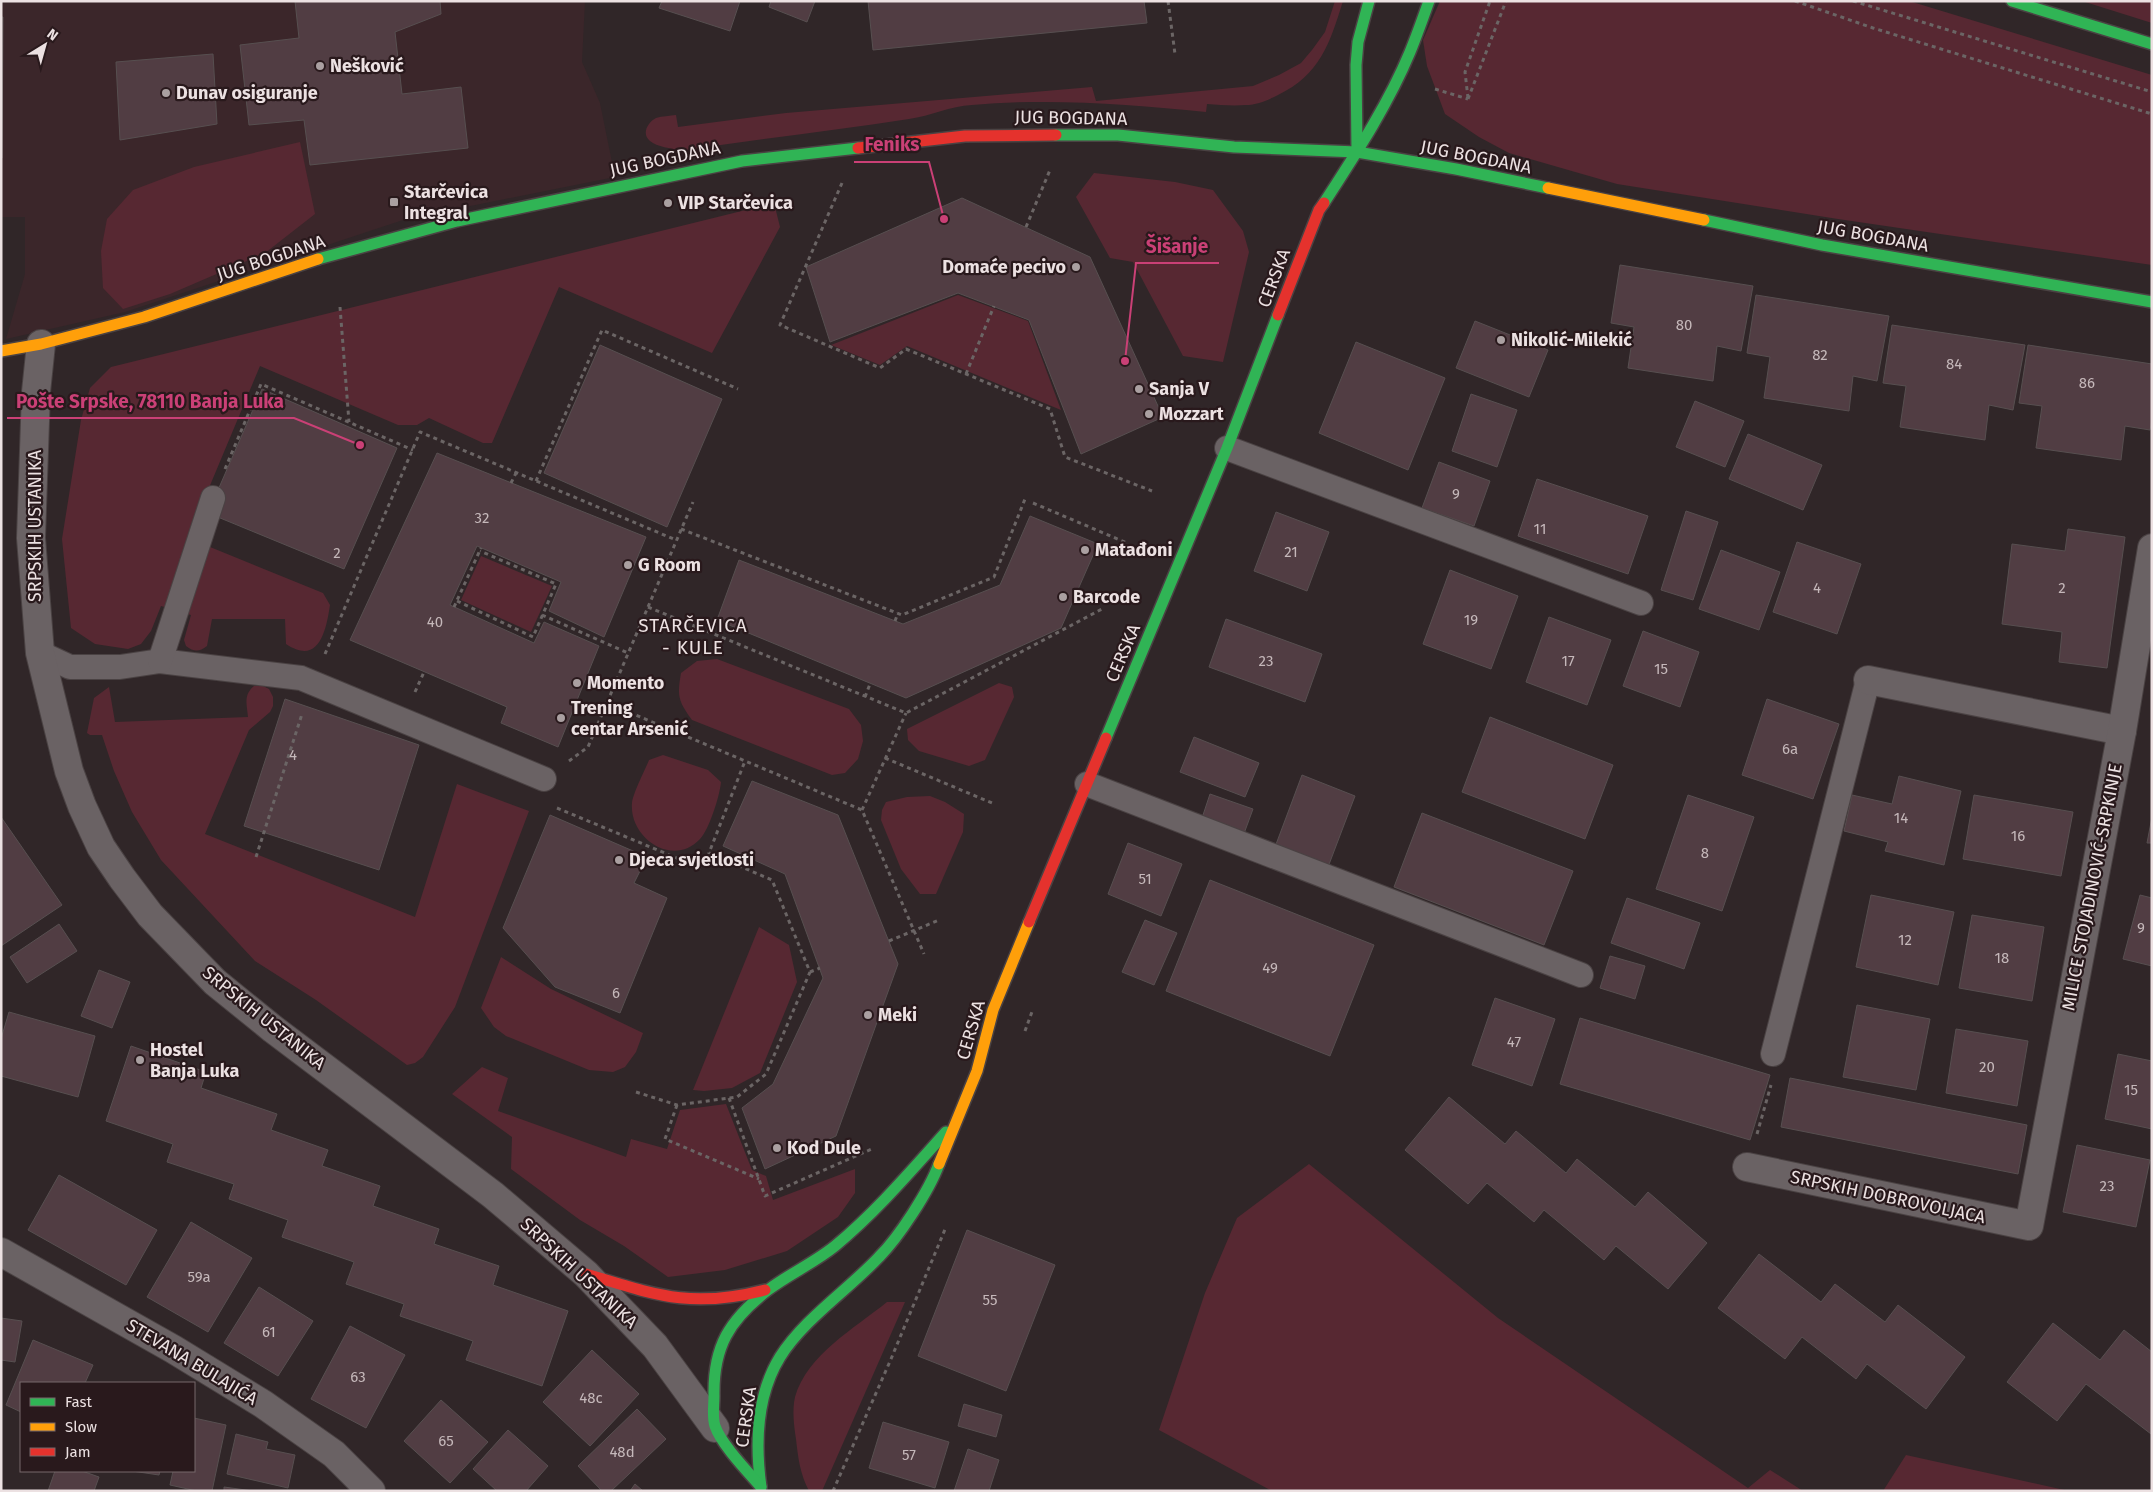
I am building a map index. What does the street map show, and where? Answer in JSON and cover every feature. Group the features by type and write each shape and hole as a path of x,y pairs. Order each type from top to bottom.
{"street":[{"path":"1356,152 1356,65 1358,42 1369,1"},
{"name":"CERSKA","path":"762,1489 757,1456 758,1428 763,1398 769,1379 780,1357 800,1332 881,1256 896,1237 934,1175 977,1071 993,1010 1227,448 1319,210 1356,152 1410,52 1429,1"},
{"path":"2012,1 2152,44"},
{"name":"JUG BOGDANA","path":"1,351 41,344 144,317 305,263 458,221 742,161 965,136 1118,135 1234,147 1356,152 1456,169 1822,245 2152,302"},
{"name":"SRPSKIH USTANIKA","path":"41,344 36,392 31,538 40,654 69,771 82,806 106,855 150,914 215,982 242,1005 493,1195 586,1274 655,1346 762,1489"},
{"name":"MILICE STOJADINOVIĆ-SRPKINJE","path":"2028,1226 2122,731 2152,548"},
{"path":"1868,680 2122,731"},
{"name":"CERSKA","path":"715,1428 713,1368 722,1340 732,1322 769,1289 812,1264 835,1246 868,1215 958,1118"},
{"name":"SRPSKIH DOBROVOLJACA","path":"1747,1167 2028,1226"},
{"name":"STEVANA BULAJIĆA","path":"1,1252 173,1349 263,1404 334,1454 371,1491"},
{"path":"586,1274 657,1295 682,1299 730,1298 769,1289"}],"lane":[{"path":"1227,448 1641,603"},
{"path":"160,661 213,498"},
{"path":"40,654 70,668 120,667 160,661 301,678 544,779"},
{"path":"1773,1054 1868,680"},
{"path":"1086,784 1581,975"}],"path":[{"path":"1168,1 1175,54"},
{"path":"1468,99 1465,72 1490,1"},
{"path":"1468,99 1506,1"},
{"path":"1795,1 1873,28 2152,114"},
{"path":"1853,1 2152,92"},
{"path":"1435,89 1468,99"},
{"path":"1026,227 1051,168"},
{"path":"844,178 780,325 880,368 906,349 1050,409 1064,457 1152,491"},
{"path":"966,374 994,306"},
{"path":"340,307 349,422"},
{"path":"536,481 602,330 738,389"},
{"path":"213,498 261,384 413,450"},
{"path":"256,857 312,682 420,432 676,540"},
{"path":"511,483 516,472"},
{"path":"681,529 902,614 994,578 1025,499"},
{"path":"544,779 588,746 693,502"},
{"path":"1033,503 1127,543"},
{"path":"454,607 480,550 556,584 533,637 457,601"},
{"path":"648,607 906,713"},
{"path":"862,810 906,713 1102,609"},
{"path":"895,621 898,613"},
{"path":"542,615 628,653"},
{"path":"864,697 870,684"},
{"path":"607,703 862,810 924,954"},
{"path":"885,758 992,803"},
{"path":"554,807 703,869 745,761"},
{"path":"709,853 772,880 810,972"},
{"path":"890,941 939,920"},
{"path":"636,1092 677,1105 737,1097 766,1074 810,972 820,968"},
{"path":"1747,1167 1774,1076 1773,1054"},
{"path":"729,1098 766,1196 874,1148"},
{"path":"677,1105 665,1139 759,1179"},
{"path":"833,1491 934,1257"}],"shaded area":[{"path":"1,1 585,1 582,62 600,103 615,177 406,219 125,312 6,339 25,274 25,217 1,217"},
{"path":"1335,1 1343,1 1328,44 1314,68 1292,87 1270,99 1254,104 1207,104 1206,112 1060,102 972,105 956,107 909,119 681,151 656,145 646,135 648,125 656,118 676,115 678,127 786,113 1092,87 1096,101 1253,86 1301,63 1325,32"},
{"path":"1440,1 1909,1 2152,75 2152,265 1838,219 1617,184 1509,153 1479,137 1445,114 1427,66 1423,40"},
{"path":"2082,1 2152,1 2152,23"},
{"path":"300,142 315,214 265,253 170,294 123,309 103,288 101,251 107,219 133,190 194,167"},
{"path":"1094,173 1175,182 1213,190 1243,231 1249,252 1223,362 1183,356 1133,262 1110,258 1076,197"},
{"path":"774,203 780,227 712,353 559,287 492,443 483,443 429,418 417,425 398,425 260,366 188,538 323,593 330,605 323,635 313,648 306,651 297,650 286,644 285,619 212,619 207,646 194,650 186,646 184,640 191,615 161,606 151,631 141,644 128,649 95,644 71,628 62,539 81,420 90,388 111,367"},
{"path":"958,295 1028,321 1061,410 907,346 880,365 831,345"},
{"path":"481,556 552,586 531,632 461,600"},
{"path":"717,659 849,709 861,725 863,741 858,759 845,773 832,775 692,720 681,703 679,687 681,673 697,661"},
{"path":"999,683 1012,687 1014,697 985,760 969,766 919,751 908,740 907,729"},
{"path":"254,686 263,686 269,689 273,697 273,706 270,712 249,730 205,834 415,917 457,784 529,811 455,1007 423,1057 415,1063 407,1065 316,1000 255,961 161,860 132,812 114,771 102,735 90,735 87,733 94,698 109,687 115,722 248,717 247,697"},
{"path":"663,755 708,770 721,782 714,812 707,828 700,839 689,847 678,851 666,850 655,845 645,837 633,816 633,799 649,760"},
{"path":"930,796 945,802 964,814 963,832 936,894 920,894 901,869 881,820 882,810 886,802 907,797"},
{"path":"759,927 789,945 797,982 760,1073 732,1088 704,1091 693,1090"},
{"path":"501,957 551,989 643,1033 636,1052 625,1067 613,1072 589,1070 506,1036 494,1027 481,1008"},
{"path":"482,1067 508,1078 498,1111 626,1157 631,1139 667,1149 680,1110 726,1104 752,1170 766,1176 773,1200 855,1169 855,1193 838,1217 787,1251 725,1270 668,1277 624,1246 580,1220 511,1169 512,1137 452,1094"},
{"path":"1309,1164 1498,1318 1748,1488 1770,1470 1803,1491 1272,1491 1159,1430 1205,1293 1237,1218"},
{"path":"887,1302 905,1302 822,1491 809,1491 800,1465 793,1413 795,1397 801,1382 821,1355 847,1332"},
{"path":"1906,1455 2069,1491 1883,1491"}],"building":[{"name":"Nešković","path":"295,1 440,1 441,14 395,32 402,94 461,87 468,148 310,165 304,120 249,125 240,45 299,38"},
{"path":"662,1 740,1 730,31 659,8"},
{"path":"771,1 815,1 807,22 769,7"},
{"path":"868,1 1144,1 1147,23 873,50"},
{"path":"1,17 3,17 2,158 1,158"},
{"name":"Dunav osiguranje","path":"213,54 217,124 120,140 116,62"},
{"path":"962,198 1090,257 1163,417 1081,454 1029,320 958,293 830,342 806,267"},
{"path":"1620,265 1753,286 1741,351 1717,346 1713,381 1628,368 1634,327 1611,323"},
{"path":"1756,295 1889,316 1877,381 1853,376 1849,411 1764,398 1770,357 1747,353"},
{"path":"1475,321 1548,350 1529,397 1456,368"},
{"path":"1892,325 2025,345 2013,410 1989,405 1985,440 1900,427 1906,386 1883,383"},
{"path":"1356,342 1445,378 1408,470 1319,433"},
{"path":"600,345 722,399 667,527 544,473"},
{"path":"2028,345 2152,364 2152,419 2150,430 2125,426 2121,460 2036,448 2042,406 2019,403"},
{"path":"262,389 397,448 344,569 208,513"},
{"path":"1471,394 1517,410 1497,467 1452,451"},
{"path":"1695,401 1744,421 1725,467 1676,447"},
{"path":"1748,434 1822,465 1803,510 1729,479"},
{"path":"437,453 646,537 604,637 549,611 561,582 477,546 450,605 534,643 544,622 599,646 558,747 501,723 507,707 350,640"},
{"path":"1439,462 1490,481 1474,526 1422,508"},
{"path":"1537,479 1648,516 1628,574 1518,536"},
{"path":"1686,511 1718,522 1693,600 1661,590"},
{"path":"1276,512 1329,532 1307,591 1254,571"},
{"path":"1030,516 1098,544 1061,628 906,698 717,620 739,560 903,624 1000,585"},
{"path":"2068,529 2125,537 2107,668 2059,662 2062,632 2002,624 2012,544 2065,551"},
{"path":"1797,542 1861,564 1837,634 1773,612"},
{"path":"1721,550 1780,572 1759,630 1699,609"},
{"path":"1450,570 1518,596 1491,669 1423,644"},
{"path":"1549,617 1611,640 1587,705 1526,682"},
{"path":"1226,619 1322,654 1305,702 1209,667"},
{"path":"1643,631 1699,652 1680,707 1623,686"},
{"path":"285,699 419,745 379,870 244,826"},
{"path":"1767,699 1839,724 1813,799 1742,775"},
{"path":"1490,717 1613,765 1585,839 1462,792"},
{"path":"1194,737 1259,763 1245,797 1180,772"},
{"path":"1302,775 1355,796 1328,867 1275,847"},
{"path":"1899,776 1961,791 1944,865 1885,851 1888,842 1844,831 1852,795 1892,804"},
{"path":"752,781 838,815 898,964 836,1136 765,1169 742,1108 773,1084 823,978 785,874 723,846"},
{"path":"1210,794 1253,809 1242,839 1200,824"},
{"path":"1688,795 1754,817 1722,911 1656,889"},
{"path":"1974,795 2073,812 2061,876 1963,859"},
{"path":"1422,813 1573,871 1544,945 1394,887"},
{"path":"550,815 647,857 634,883 667,898 620,1013 555,987 503,928"},
{"path":"1,817 62,905 1,946"},
{"path":"2152,817 2152,843 2147,843"},
{"path":"1128,843 1182,864 1161,916 1108,894"},
{"path":"1210,880 1374,945 1330,1056 1166,991"},
{"path":"1871,895 1954,912 1938,985 1856,967"},
{"path":"2140,895 2152,898 2152,966 2123,959"},
{"path":"1627,898 1700,923 1684,969 1611,943"},
{"path":"1972,915 2044,927 2032,1001 1959,988"},
{"path":"1145,920 1177,933 1154,985 1122,972"},
{"path":"59,924 77,951 27,983 10,957"},
{"path":"1610,956 1645,966 1635,999 1600,988"},
{"path":"99,970 130,982 112,1028 81,1016"},
{"path":"1495,998 1555,1019 1532,1086 1472,1065"},
{"path":"1857,1005 1930,1019 1916,1090 1843,1077"},
{"path":"9,1012 95,1036 78,1097 1,1076 1,1039"},
{"path":"1580,1018 1770,1075 1750,1140 1560,1084"},
{"path":"1956,1029 2028,1041 2017,1106 1946,1093"},
{"path":"131,1046 206,1072 201,1088 277,1114 271,1130 328,1150 322,1166 380,1186 373,1206 439,1229 434,1244 499,1266 493,1285 568,1311 542,1386 466,1360 473,1341 400,1316 404,1304 346,1284 354,1262 282,1237 288,1220 229,1199 234,1184 167,1162 173,1144 106,1121"},
{"path":"2118,1054 2152,1061 2152,1129 2105,1119"},
{"path":"1790,1078 2027,1125 2018,1174 1781,1127"},
{"path":"1449,1097 1505,1144 1516,1131 1566,1173 1577,1159 1635,1207 1648,1192 1707,1243 1668,1289 1616,1246 1604,1260 1544,1210 1534,1222 1487,1183 1468,1204 1405,1150"},
{"path":"2077,1145 2150,1160 2136,1227 2063,1212"},
{"path":"59,1175 157,1230 126,1285 28,1230"},
{"path":"191,1222 252,1258 208,1332 147,1297"},
{"path":"967,1230 1055,1265 1006,1391 918,1356"},
{"path":"1759,1254 1821,1302 1835,1284 1885,1322 1898,1305 1965,1357 1926,1409 1867,1364 1856,1379 1802,1337 1785,1359 1718,1308"},
{"path":"259,1287 313,1321 278,1376 224,1343"},
{"path":"1,1318 22,1321 15,1362 1,1360"},
{"path":"2053,1323 2100,1360 2124,1330 2152,1352 2151,1434 2086,1384 2057,1421 2007,1382"},
{"path":"350,1326 405,1355 366,1428 311,1399"},
{"path":"33,1340 93,1365 85,1382 20,1382 20,1412 6,1405"},
{"path":"592,1350 639,1394 590,1446 543,1402"},
{"path":"441,1400 488,1442 450,1483 404,1441"},
{"path":"964,1404 1002,1415 996,1437 958,1426"},
{"path":"637,1409 666,1439 611,1491 602,1491 578,1466"},
{"path":"195,1418 226,1425 212,1491 197,1491 170,1485 173,1472 195,1472"},
{"path":"883,1422 949,1442 935,1488 869,1468"},
{"path":"508,1430 548,1466 526,1491 497,1491 473,1469"},
{"path":"236,1434 268,1442 266,1449 295,1455 288,1488 227,1474"},
{"path":"968,1449 999,1460 989,1491 954,1491"},
{"path":"55,1472 85,1472 99,1477 94,1491 48,1491"},
{"path":"139,1472 160,1472 159,1475"},
{"path":"635,1484 643,1491 630,1491"},
{"path":"224,1487 253,1491 224,1491"}],"traffic: fast":[{"path":"1357,151 1356,65 1358,42 1369,1"},
{"path":"1324,203 1392,91 1410,52 1429,1"},
{"path":"2012,1 2152,44"},
{"path":"1056,135 1118,135 1234,147 1357,152 1456,169 1548,188"},
{"path":"318,259 457,221 742,161 858,148"},
{"path":"1704,220 1822,245 2152,302"},
{"path":"1106,738 1227,448 1278,315"},
{"path":"761,1487 729,1449 718,1433 714,1423 714,1379 720,1349 726,1336 743,1312 754,1301 776,1284 827,1252 850,1233 893,1191 946,1132"},
{"path":"761,1487 758,1454 759,1420 766,1388 780,1357 801,1330 887,1248 921,1200 939,1164"}],"traffic: slow":[{"path":"1548,188 1704,220"},
{"path":"1,351 41,344 144,317 318,259"},
{"path":"939,1164 977,1071 993,1010 1029,922"}],"traffic: jam":[{"path":"858,148 965,136 1056,135"},
{"path":"1278,315 1319,210 1324,203"},
{"path":"1029,922 1106,738"},
{"path":"586,1274 654,1293 694,1299 739,1296 765,1290"}],"place":[{"name":"Nešković","path":"320,66"},
{"name":"Dunav osiguranje","path":"166,93"},
{"name":"Starčevica Integral","path":"394,202"},
{"name":"VIP Starčevica","path":"668,203"},
{"name":"Feniks","path":"944,219"},
{"name":"Domaće pecivo","path":"1076,267"},
{"name":"Nikolić-Milekić","path":"1501,340"},
{"name":"Šišanje","path":"1125,361"},
{"name":"Sanja V","path":"1139,389"},
{"name":"Mozzart","path":"1149,414"},
{"name":"Pošte Srpske, 78110 Banja Luka","path":"360,445"},
{"name":"Matađoni","path":"1085,550"},
{"name":"G Room","path":"628,565"},
{"name":"Barcode","path":"1063,597"},
{"name":"Momento","path":"577,683"},
{"name":"Trening centar Arsenić","path":"561,718"},
{"name":"Djeca svjetlosti","path":"619,860"},
{"name":"Meki","path":"868,1015"},
{"name":"Hostel Banja Luka","path":"140,1060"},
{"name":"Kod Dule","path":"777,1148"}],"district":[{"name":"STARČEVICA - KULE","path":"693,636"}]}
